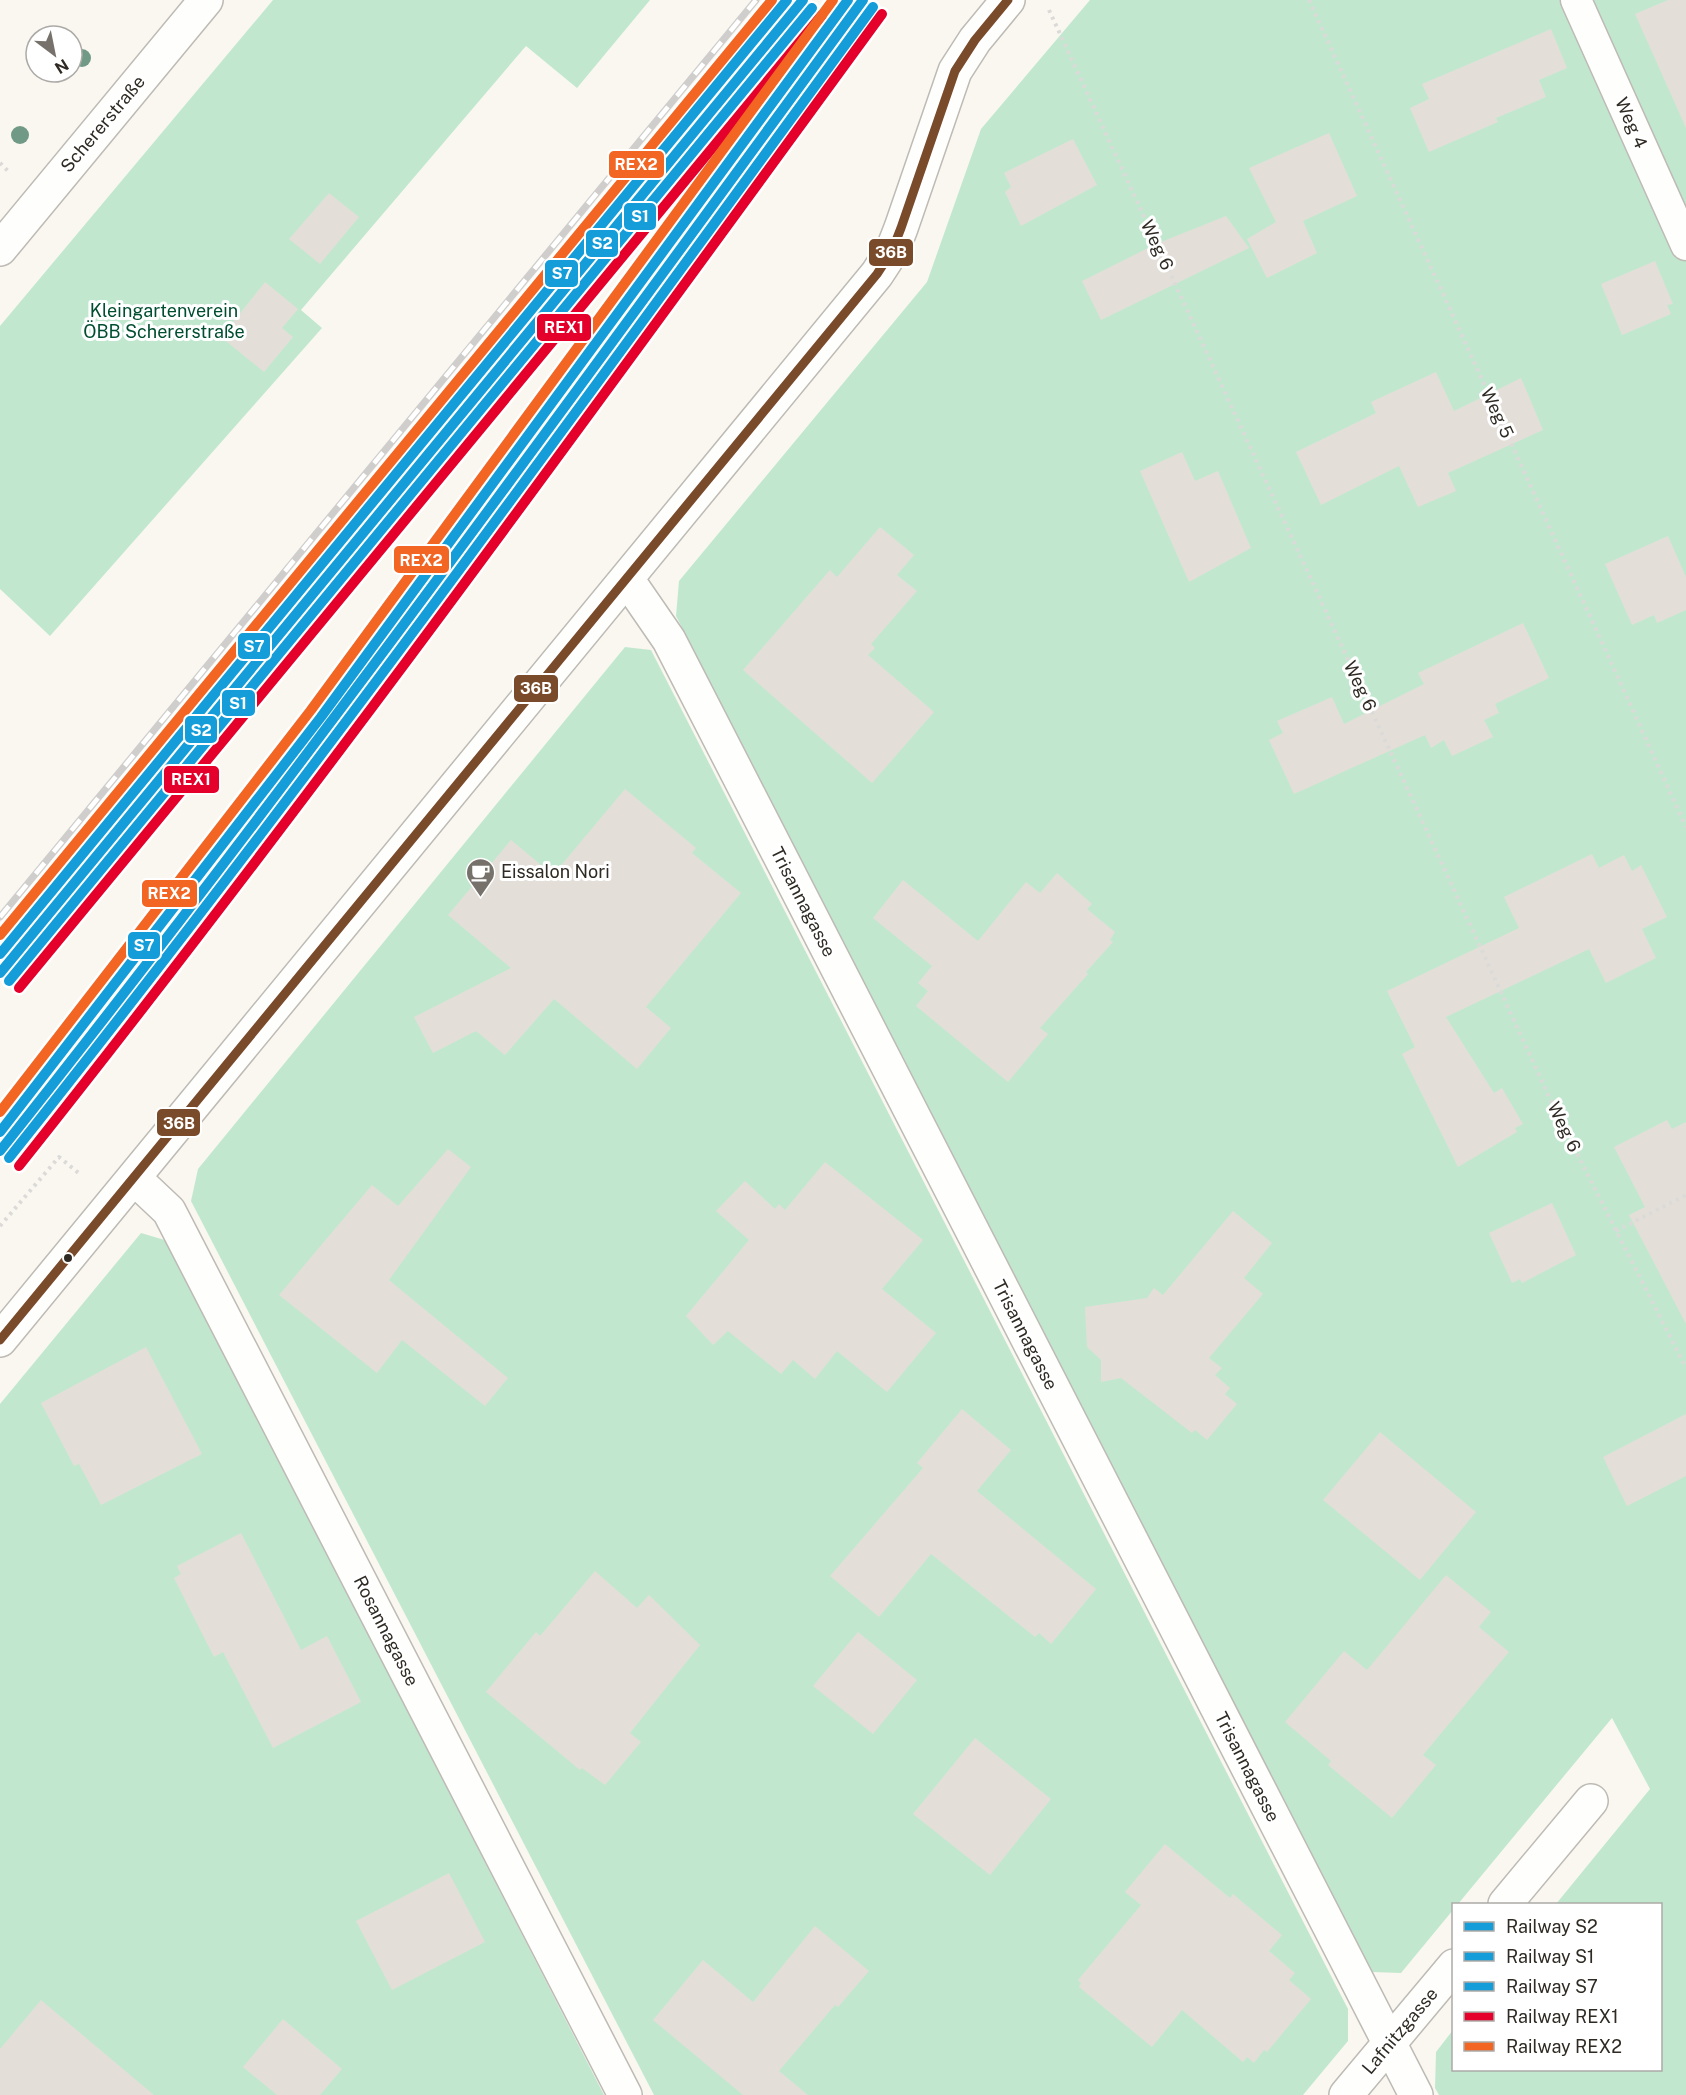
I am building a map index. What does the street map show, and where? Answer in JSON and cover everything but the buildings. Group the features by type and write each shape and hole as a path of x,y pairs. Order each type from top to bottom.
{"street":[{"name":"Schererstraße","path":"0,249 206,0"},
{"path":"0,1340 882,266 901,228 954,71 975,40 1008,0"},
{"name":"Trisannagasse","path":"627,579 674,651 1416,2095"},
{"name":"Rosannagasse","path":"134,1178 169,1211 625,2095"},
{"path":"1507,1903 1591,1800"},
{"name":"Lafnitzgasse","path":"1346,2095 1452,1968"}],"lane":[{"name":"Weg 4","path":"1576,0 1686,246"}],"path":[{"name":"Weg 6","path":"1045,0 1553,1105 1686,1368"},
{"name":"Weg 5","path":"1309,0 1686,827"},
{"path":"0,1226 46,1171"},
{"path":"1616,1231 1686,1195"}],"green space":[{"name":"Kleingartenverein ÖBB Schererstraße","path":"273,0 650,0 577,88 526,46 301,310 322,328 50,636 0,589 0,326"},
{"path":"1090,0 1686,0 1686,2095 1439,2095 1435,2088 1436,2052 1452,2031 1452,2071 1662,2071 1662,1903 1557,1903 1650,1789 1612,1718 1459,1903 1452,1903 1452,1911 1401,1973 1372,1972 676,616 679,581 927,282 981,129"},
{"path":"625,647 651,650 1348,2009 1348,2041 1303,2095 654,2095 191,1201 198,1169"},
{"path":"141,1233 168,1241 604,2095 0,2095 0,1404"}],"railway":[{"path":"0,917 756,0"}],"rail line":[{"name":"REX2","path":"0,935 772,0"},
{"name":"S7","path":"0,954 787,0"},
{"name":"S2","path":"0,973 803,0"},
{"name":"REX2","path":"0,1112 311,710 833,0"},
{"name":"S7","path":"0,1132 321,717 848,0"},
{"name":"S2","path":"0,1151 330,724 863,0"},
{"name":"S1","path":"9,1158 339,731 873,7"},
{"name":"S1","path":"9,981 812,8"},
{"name":"REX1","path":"19,1166 349,738 882,14"},
{"name":"REX1","path":"19,988 822,15"}],"transit line":[{"name":"36B","path":"0,1340 877,274 892,251 901,228 955,71 975,40 1008,0"}],"place":[{"name":"Eissalon Nori","path":"480,898"}]}
